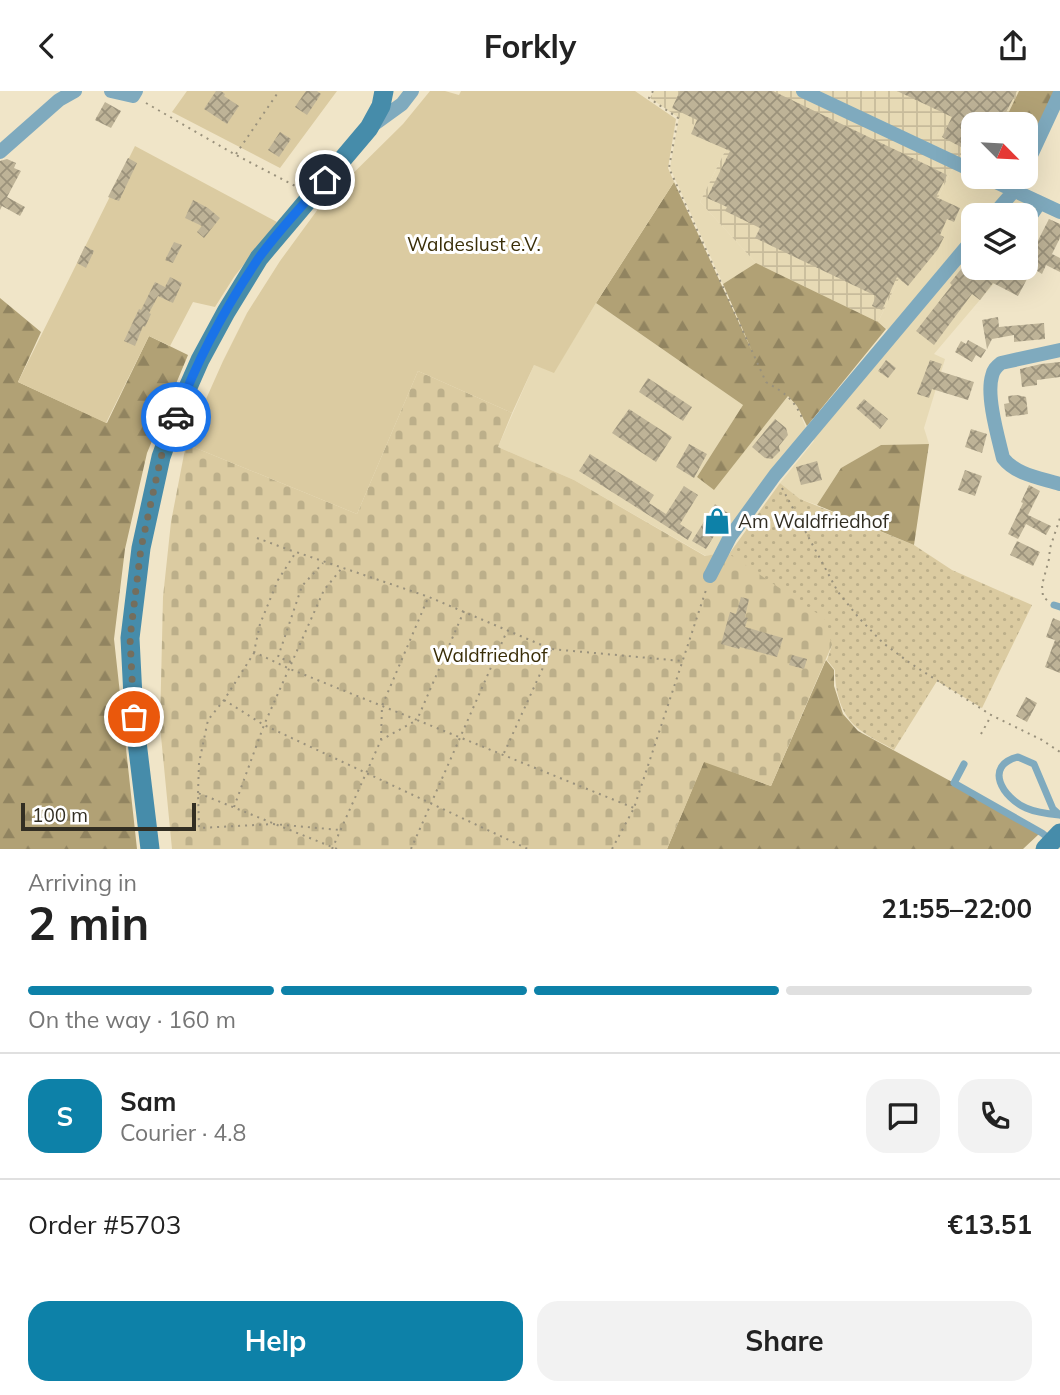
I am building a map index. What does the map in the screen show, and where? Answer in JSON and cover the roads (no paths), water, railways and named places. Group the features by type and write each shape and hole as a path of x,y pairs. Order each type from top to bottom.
{"main road":[{"path":"149,849 134,717 130,638 141,548 161,457 200,360 226,311 259,258 369,128 381,106 384,91"}],"street":[{"path":"0,152 59,100 75,91"},
{"path":"111,91 134,93"},
{"path":"369,128 402,104 412,91"},
{"path":"803,91 961,165"},
{"path":"1038,140 1060,93"},
{"path":"1010,189 1060,212"},
{"path":"1004,203 1014,191"},
{"path":"710,576 730,537 775,475 961,253"},
{"path":"1060,350 1001,363 994,369 990,392 1003,458 1009,466 1060,484"}],"lane":[{"path":"1038,211 1043,204"},
{"path":"1018,757 1034,765 1053,809 1060,815 1028,809 1006,794 999,776 1002,765 1009,759 1018,757"},
{"path":"964,764 954,783 1052,841"}],"place":[{"name":"Am Waldfriedhof","path":"717,521"}],"park label":[{"name":"Waldeslust e.V.","path":"474,244"},
{"name":"Waldfriedhof","path":"490,655"}]}
